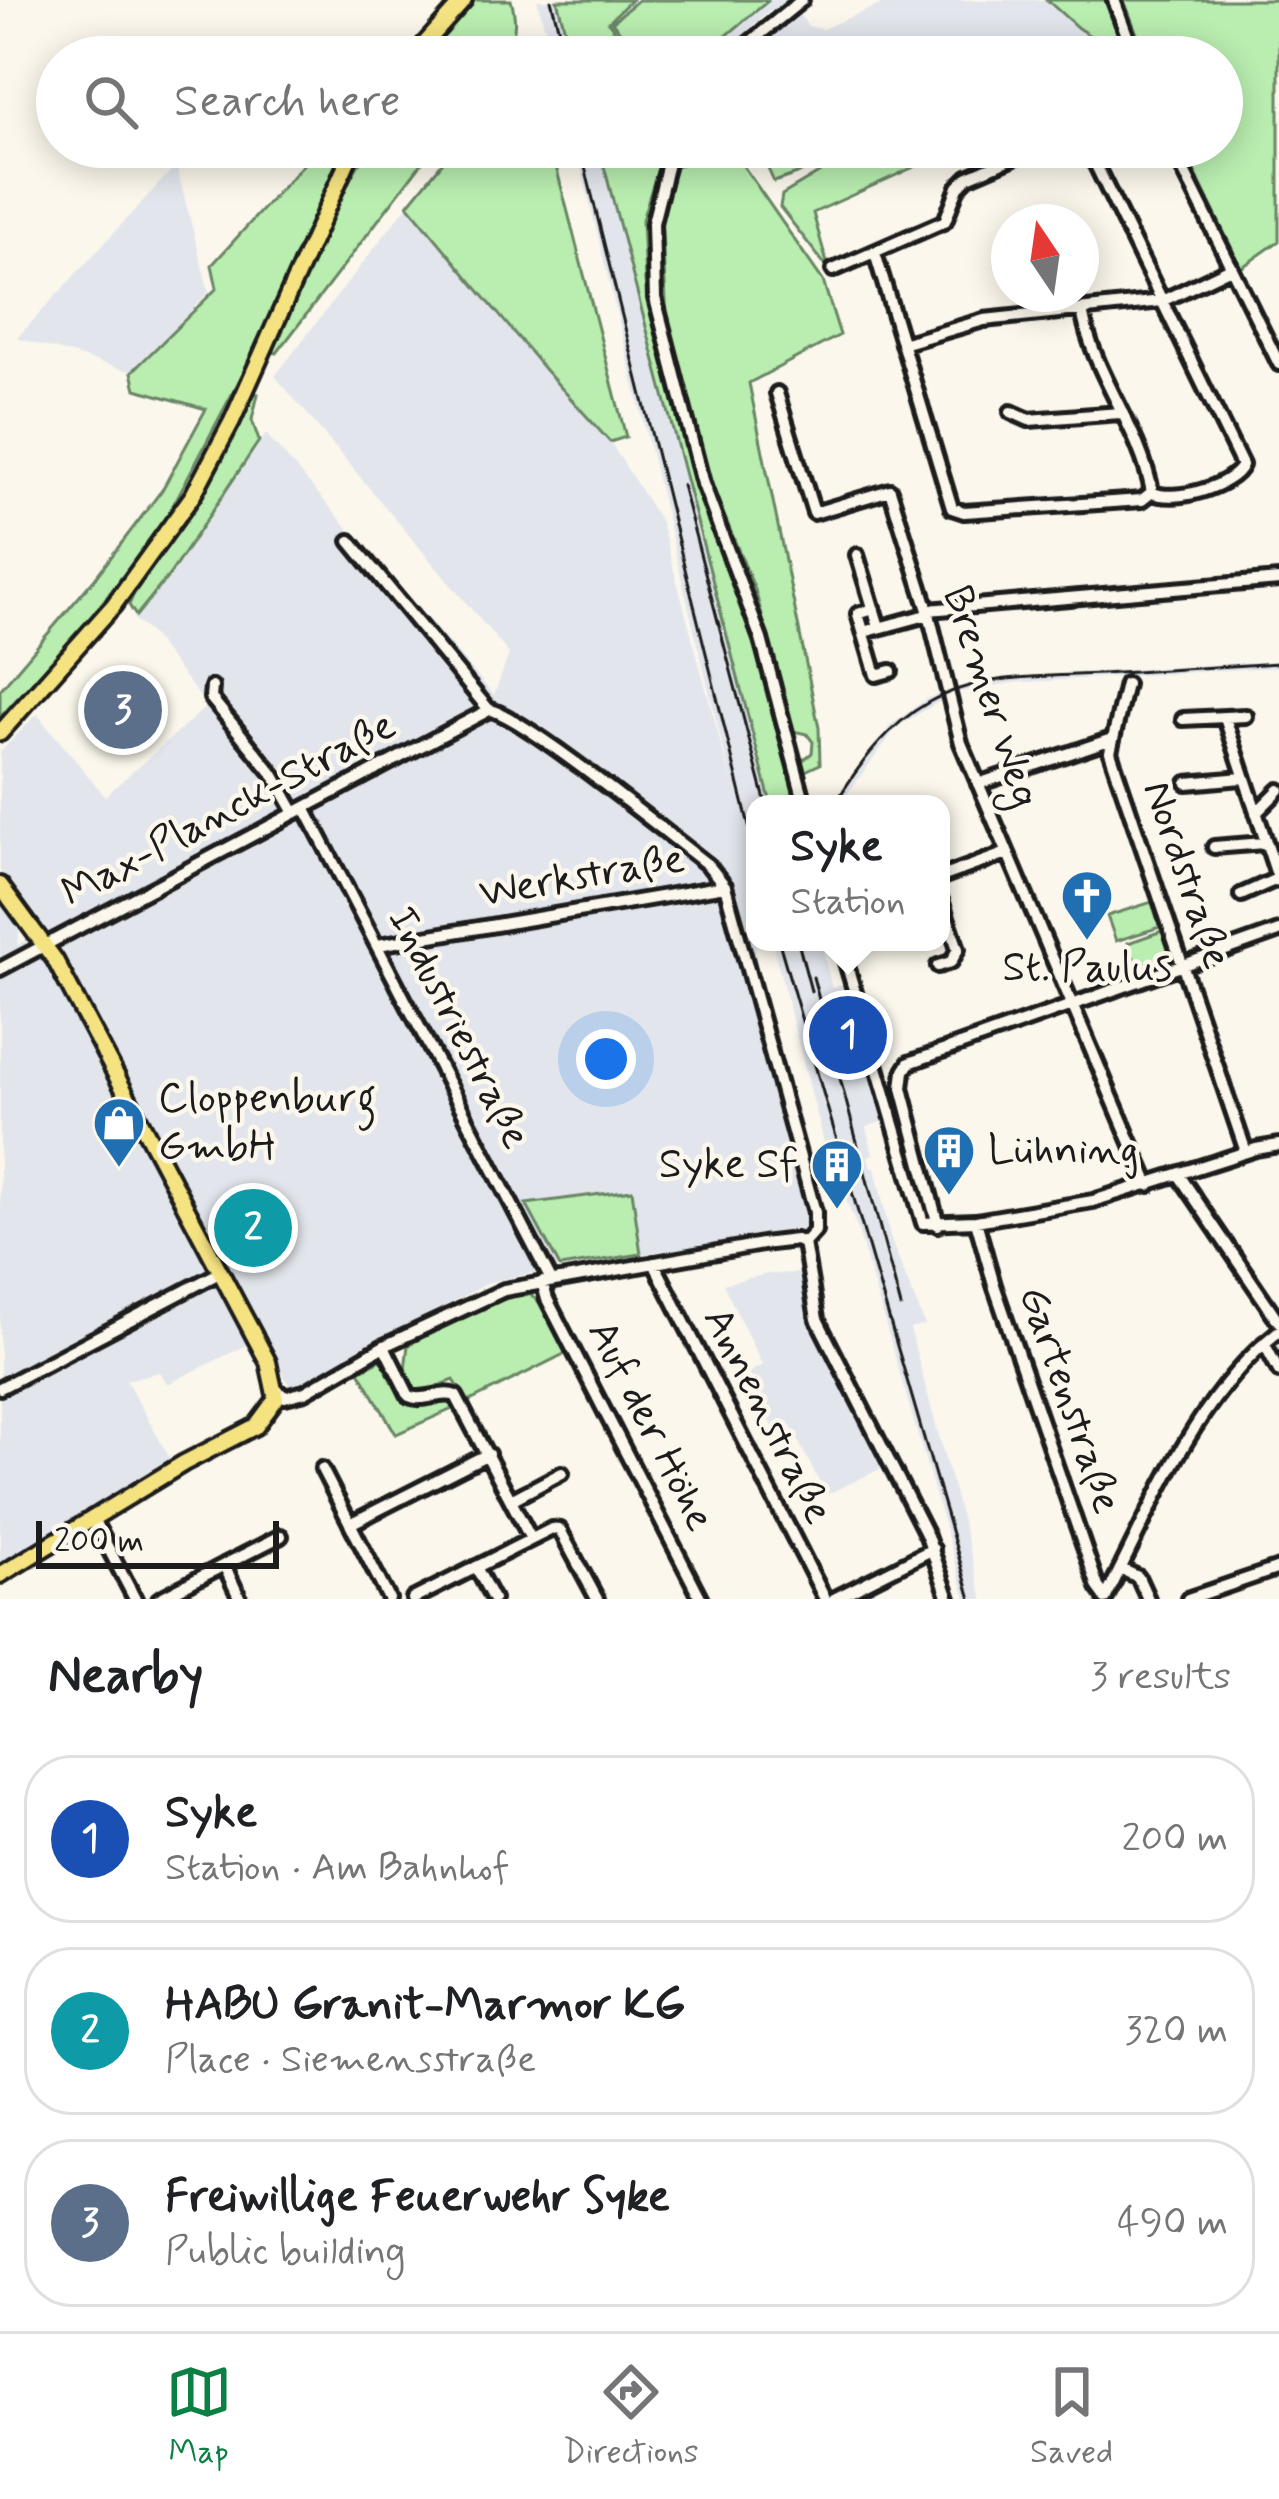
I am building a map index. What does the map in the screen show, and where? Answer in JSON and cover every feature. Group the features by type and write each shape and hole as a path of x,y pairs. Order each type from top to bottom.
{"main road":[{"path":"432,36 464,0"},
{"path":"0,733 104,617 193,495 232,422 345,168"},
{"path":"0,885 45,945 268,1362 277,1390 273,1406 256,1426 207,1450 0,1574"}],"street":[{"path":"756,36 802,0"},
{"path":"1114,0 1127,36"},
{"path":"664,168 653,223 655,298 703,484 761,639 803,795"},
{"path":"833,270 945,221 958,187 991,168"},
{"path":"1083,312 1096,362 1144,458 1152,492 1163,498 1184,496 1235,476 1242,465 1097,168"},
{"path":"1182,168 1279,364"},
{"path":"875,253 952,508 964,512 1142,500 1152,492"},
{"path":"1099,308 1162,302 1231,268"},
{"path":"902,344 984,320 1062,312"},
{"name":"Bremer Weg","path":"777,393 814,513 890,490 929,612 961,743 1149,1185"},
{"path":"1011,412 1029,420 1120,413"},
{"path":"350,541 363,564 488,710 504,712 575,764 708,865 724,886 815,1212 814,1231 804,1243 817,1319 933,1549 949,1599"},
{"path":"857,555 879,627"},
{"path":"864,632 929,612 1279,580"},
{"path":"873,609 858,614 876,675 891,671"},
{"name":"Nordstraße","path":"1126,684 1110,752 1246,1152"},
{"name":"Industriestraße","path":"212,687 211,698 300,810 379,945 547,1281"},
{"name":"Max-Planck-Straße","path":"0,969 488,710"},
{"path":"1183,718 1246,716"},
{"path":"1226,718 1279,879 1241,896"},
{"path":"978,784 1112,739"},
{"path":"1187,783 1242,778"},
{"path":"1256,813 1279,790"},
{"path":"1214,847 1264,843"},
{"path":"950,875 1007,853"},
{"name":"Werkstraße","path":"379,945 724,886"},
{"path":"938,966 951,962 958,949 950,926"},
{"path":"938,1225 902,1088 904,1071 919,1057 1279,931"},
{"path":"843,951 923,1223 976,1221 1093,1201 1279,1145"},
{"path":"1106,1599 1180,1453 1213,1399 1279,1326 1180,1175"},
{"name":"Gartenstraße","path":"976,1221 1001,1307 1106,1599"},
{"path":"277,1390 285,1397 305,1392 479,1299 547,1281 761,1244 804,1243"},
{"name":"Annenstraße","path":"654,1263 825,1599"},
{"path":"0,1388 221,1272"},
{"name":"Auf der Höhe","path":"547,1281 547,1299 701,1599"},
{"path":"1264,1343 1279,1371"},
{"path":"384,1346 409,1396 416,1400 447,1393 456,1396 531,1539"},
{"path":"350,1524 488,1454"},
{"path":"322,1469 389,1599"},
{"path":"512,1500 562,1474"},
{"path":"92,1517 135,1599"},
{"path":"413,1599 552,1528 560,1530 597,1599"},
{"path":"159,1599 281,1536"},
{"path":"834,1599 852,1595 933,1549"},
{"path":"224,1565 241,1599"},
{"path":"476,1567 493,1599"},
{"path":"1188,1599 1279,1568"},
{"path":"1121,1569 1138,1577 1148,1599"}],"shaded area":[{"path":"537,0 557,0 566,36 547,36"},
{"path":"631,0 789,0 742,36 619,36 607,22"},
{"path":"891,0 1047,0 1090,36 773,36 799,14 808,26 822,29"},
{"path":"177,168 209,292 132,372 17,338"},
{"path":"581,168 604,168 769,795 746,795 746,951 756,951 765,1048 807,1219 804,1231 641,1254 631,1191 527,1204 560,1267 490,1282 296,1386 289,1385 263,1337 168,1384 159,1372 126,1380 172,1462 0,1565 0,901 20,927 18,945 43,929 0,871 0,752 37,714 105,796 207,706 149,632 133,619 170,574 266,434 494,695 509,654 275,376 408,205 610,442 661,522 732,785"},
{"path":"1279,661 1279,667 1012,683 954,693 898,726 847,795 839,795 891,725 926,699 1012,677"},
{"path":"774,951 823,951 832,988 849,983 885,1121 866,1127 873,1154 868,1156 875,1167 891,1240 925,1325 910,1329 983,1599 966,1599 857,1228 825,1146"},
{"path":"801,1273 806,1314 882,1468 826,1495 790,1425 776,1432 767,1416 748,1373 762,1365 723,1284 768,1274"}],"green space":[{"path":"475,0 511,0 513,36 443,36"},
{"path":"557,0 631,0 608,22 620,36 566,36"},
{"path":"638,0 768,1 726,36 624,36 612,22"},
{"path":"1047,0 1107,0 1120,36 1090,36"},
{"path":"1124,0 1279,0 1279,241 1241,268 1193,168 1243,168 1243,36 1138,36"},
{"path":"300,168 334,168 250,360 161,528 79,632 0,717 0,690 162,490 206,409 136,389 132,372 217,288 212,265"},
{"path":"356,168 418,168 277,353 273,352"},
{"path":"438,168 556,168 626,437 610,442 408,205"},
{"path":"604,168 658,168 642,220 645,283 698,483 773,700 794,795 769,795"},
{"path":"745,168 823,281 840,335 749,383 819,728 820,764 801,773 798,764 812,753 813,742 807,734 793,731 755,590 714,491 668,335 661,217 674,169"},
{"path":"768,168 808,168 797,174 774,182"},
{"path":"827,168 912,168 813,213 829,270 780,207 782,195"},
{"path":"252,393 258,394 252,420 259,441 170,574 136,616 129,605 140,580 201,493"},
{"path":"1152,902 1160,927 1116,941 1107,916"},
{"path":"1162,931 1171,957 1167,964 1161,966 1158,960 1137,966 1128,943"},
{"path":"632,1190 641,1254 560,1267 526,1204"},
{"path":"528,1293 542,1304 568,1352 468,1402 454,1380 422,1392 415,1390 405,1369 408,1345 492,1302"},
{"path":"381,1360 415,1404 451,1397 459,1406 396,1434 359,1371"}],"railway":[{"path":"551,0 560,36"},
{"path":"585,168 746,814"},
{"path":"682,485 764,795"},
{"path":"841,795 864,760 900,722 929,702 970,686 1036,677 1279,663"},
{"path":"782,951 971,1599"},
{"path":"800,951 811,991"},
{"path":"813,977 901,1307"}],"place":[{"name":"Freiwillige Feuerwehr Syke","path":"123,710"},
{"name":"St. Paulus","path":"1087,942"},
{"name":"Syke","path":"848,1035"},
{"name":"Cloppenburg GmbH","path":"119,1169"},
{"name":"Lühning","path":"949,1197"},
{"name":"Syke Sf","path":"837,1211"},
{"name":"HABU Granit-Marmor KG","path":"253,1228"}]}
